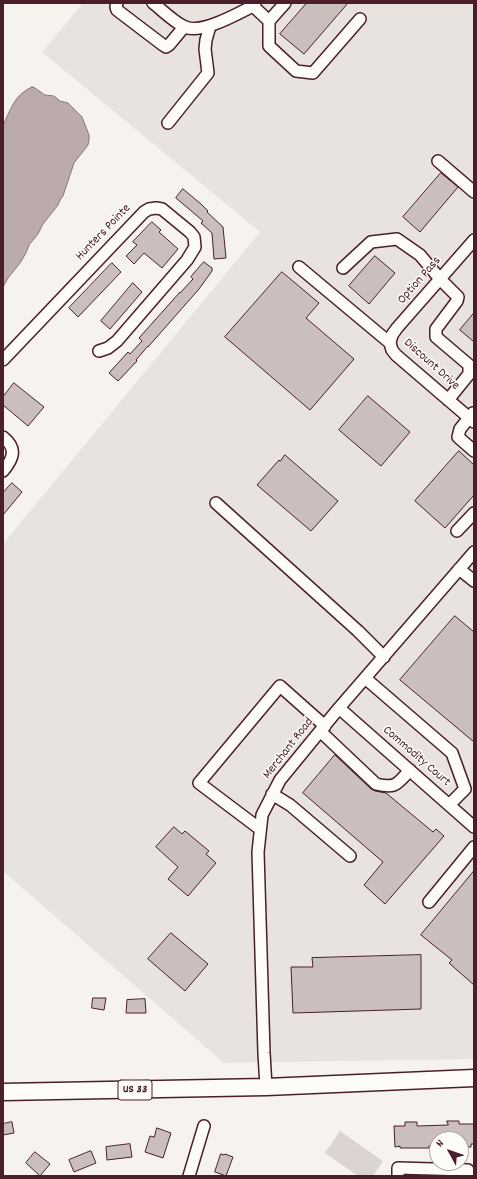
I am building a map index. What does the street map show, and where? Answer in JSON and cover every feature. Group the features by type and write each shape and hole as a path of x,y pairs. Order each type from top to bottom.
{"highway":[{"name":"US 33","path":"3,1092 266,1087 474,1078"}],"street":[{"path":"117,3 117,10 163,46 169,45 184,27"},
{"path":"153,3 184,27 197,28 210,26 254,5 269,21 270,46 296,71 313,73 360,19"},
{"path":"269,21 285,3"},
{"path":"168,123 208,73 205,49 210,26"},
{"path":"438,161 474,192"},
{"name":"Hunters Pointe","path":"3,360 144,212 156,208 162,209 190,232 194,237 195,247 187,260 117,341 108,348 99,351"},
{"path":"343,268 371,242 397,239 420,255 440,279 458,297 457,301 436,330 436,337 469,365 468,374 448,400"},
{"name":"Option Pass","path":"390,343 392,335 397,328 474,240"},
{"name":"Discount Drive","path":"299,267 390,343 396,356 448,400 472,417"},
{"path":"472,417 460,429 458,437 474,451"},
{"path":"3,437 10,443 12,455 11,461 3,471"},
{"path":"216,503 358,631 384,657"},
{"path":"457,531 474,514"},
{"name":"Merchant Road","path":"266,1087 258,852 262,815 280,780 339,708 474,552"},
{"path":"459,569 474,581"},
{"path":"365,678 452,753 465,789 449,805"},
{"path":"260,829 199,783 280,686 323,728 337,747 376,784 388,787 397,784 410,770"},
{"name":"Commodity Court","path":"339,708 474,827"},
{"path":"272,794 290,804 350,856"},
{"path":"429,902 474,847"},
{"path":"189,1176 204,1126"},
{"path":"398,1176 398,1168 468,1170 468,1176"}],"shaded area":[{"path":"83,3 474,3 474,1059 224,1063 3,871 3,544 260,232 42,52"},
{"path":"32,87 45,95 54,96 60,101 68,103 82,117 89,135 89,140 88,145 74,163 63,196 58,205 43,224 38,234 29,245 20,263 3,287 3,126 17,98"},
{"path":"340,1131 383,1161 373,1176 358,1176 325,1153"}],"building":[{"path":"307,3 348,3 304,54 280,34"},
{"path":"441,173 458,187 420,232 403,217"},
{"path":"183,189 201,204 223,227 226,258 214,259 212,233 201,223 203,221 176,198"},
{"path":"152,222 161,230 159,232 178,249 162,268 144,253 134,264 126,256 137,245 133,242"},
{"path":"375,256 395,273 369,304 349,286"},
{"path":"204,262 212,268 212,271 199,289 118,381 109,373 128,352 130,354 142,341 139,338 193,279 191,277"},
{"path":"112,263 121,272 78,317 69,308"},
{"path":"282,272 319,303 306,318 354,359 310,410 225,337"},
{"path":"133,283 142,292 110,329 101,321"},
{"path":"474,313 474,342 460,330"},
{"path":"14,383 44,407 28,426 3,405 3,397"},
{"path":"368,396 410,432 381,466 339,430"},
{"path":"459,451 474,465 474,495 445,528 415,501"},
{"path":"285,455 338,501 311,531 257,485"},
{"path":"12,483 22,492 3,515 3,493"},
{"path":"455,616 474,632 474,742 400,680"},
{"path":"335,755 371,789 386,793 433,832 436,829 444,836 385,904 364,885 383,862 303,793"},
{"path":"174,827 182,834 185,831 209,851 206,854 216,863 188,896 168,879 178,867 156,847"},
{"path":"474,871 474,985 449,963 452,960 421,935"},
{"path":"171,933 208,964 185,991 148,959"},
{"path":"421,955 421,1009 293,1013 291,967 313,967 312,958"},
{"path":"93,998 106,998 104,1010 92,1008"},
{"path":"145,999 146,1013 126,1013 127,1000"},
{"path":"447,1121 459,1121 459,1124 474,1124 474,1144 471,1144 471,1147 469,1147 469,1131 429,1131 429,1148 395,1147 394,1126 405,1126 405,1122 417,1122 417,1126 448,1125"},
{"path":"12,1122 14,1133 3,1135 3,1124"},
{"path":"157,1128 171,1133 163,1158 145,1152 150,1136 154,1137"},
{"path":"130,1144 132,1157 107,1160 106,1147"},
{"path":"91,1151 96,1163 74,1172 69,1160"},
{"path":"35,1152 50,1164 40,1176 26,1163"},
{"path":"221,1154 233,1157 226,1176 215,1172"}]}
